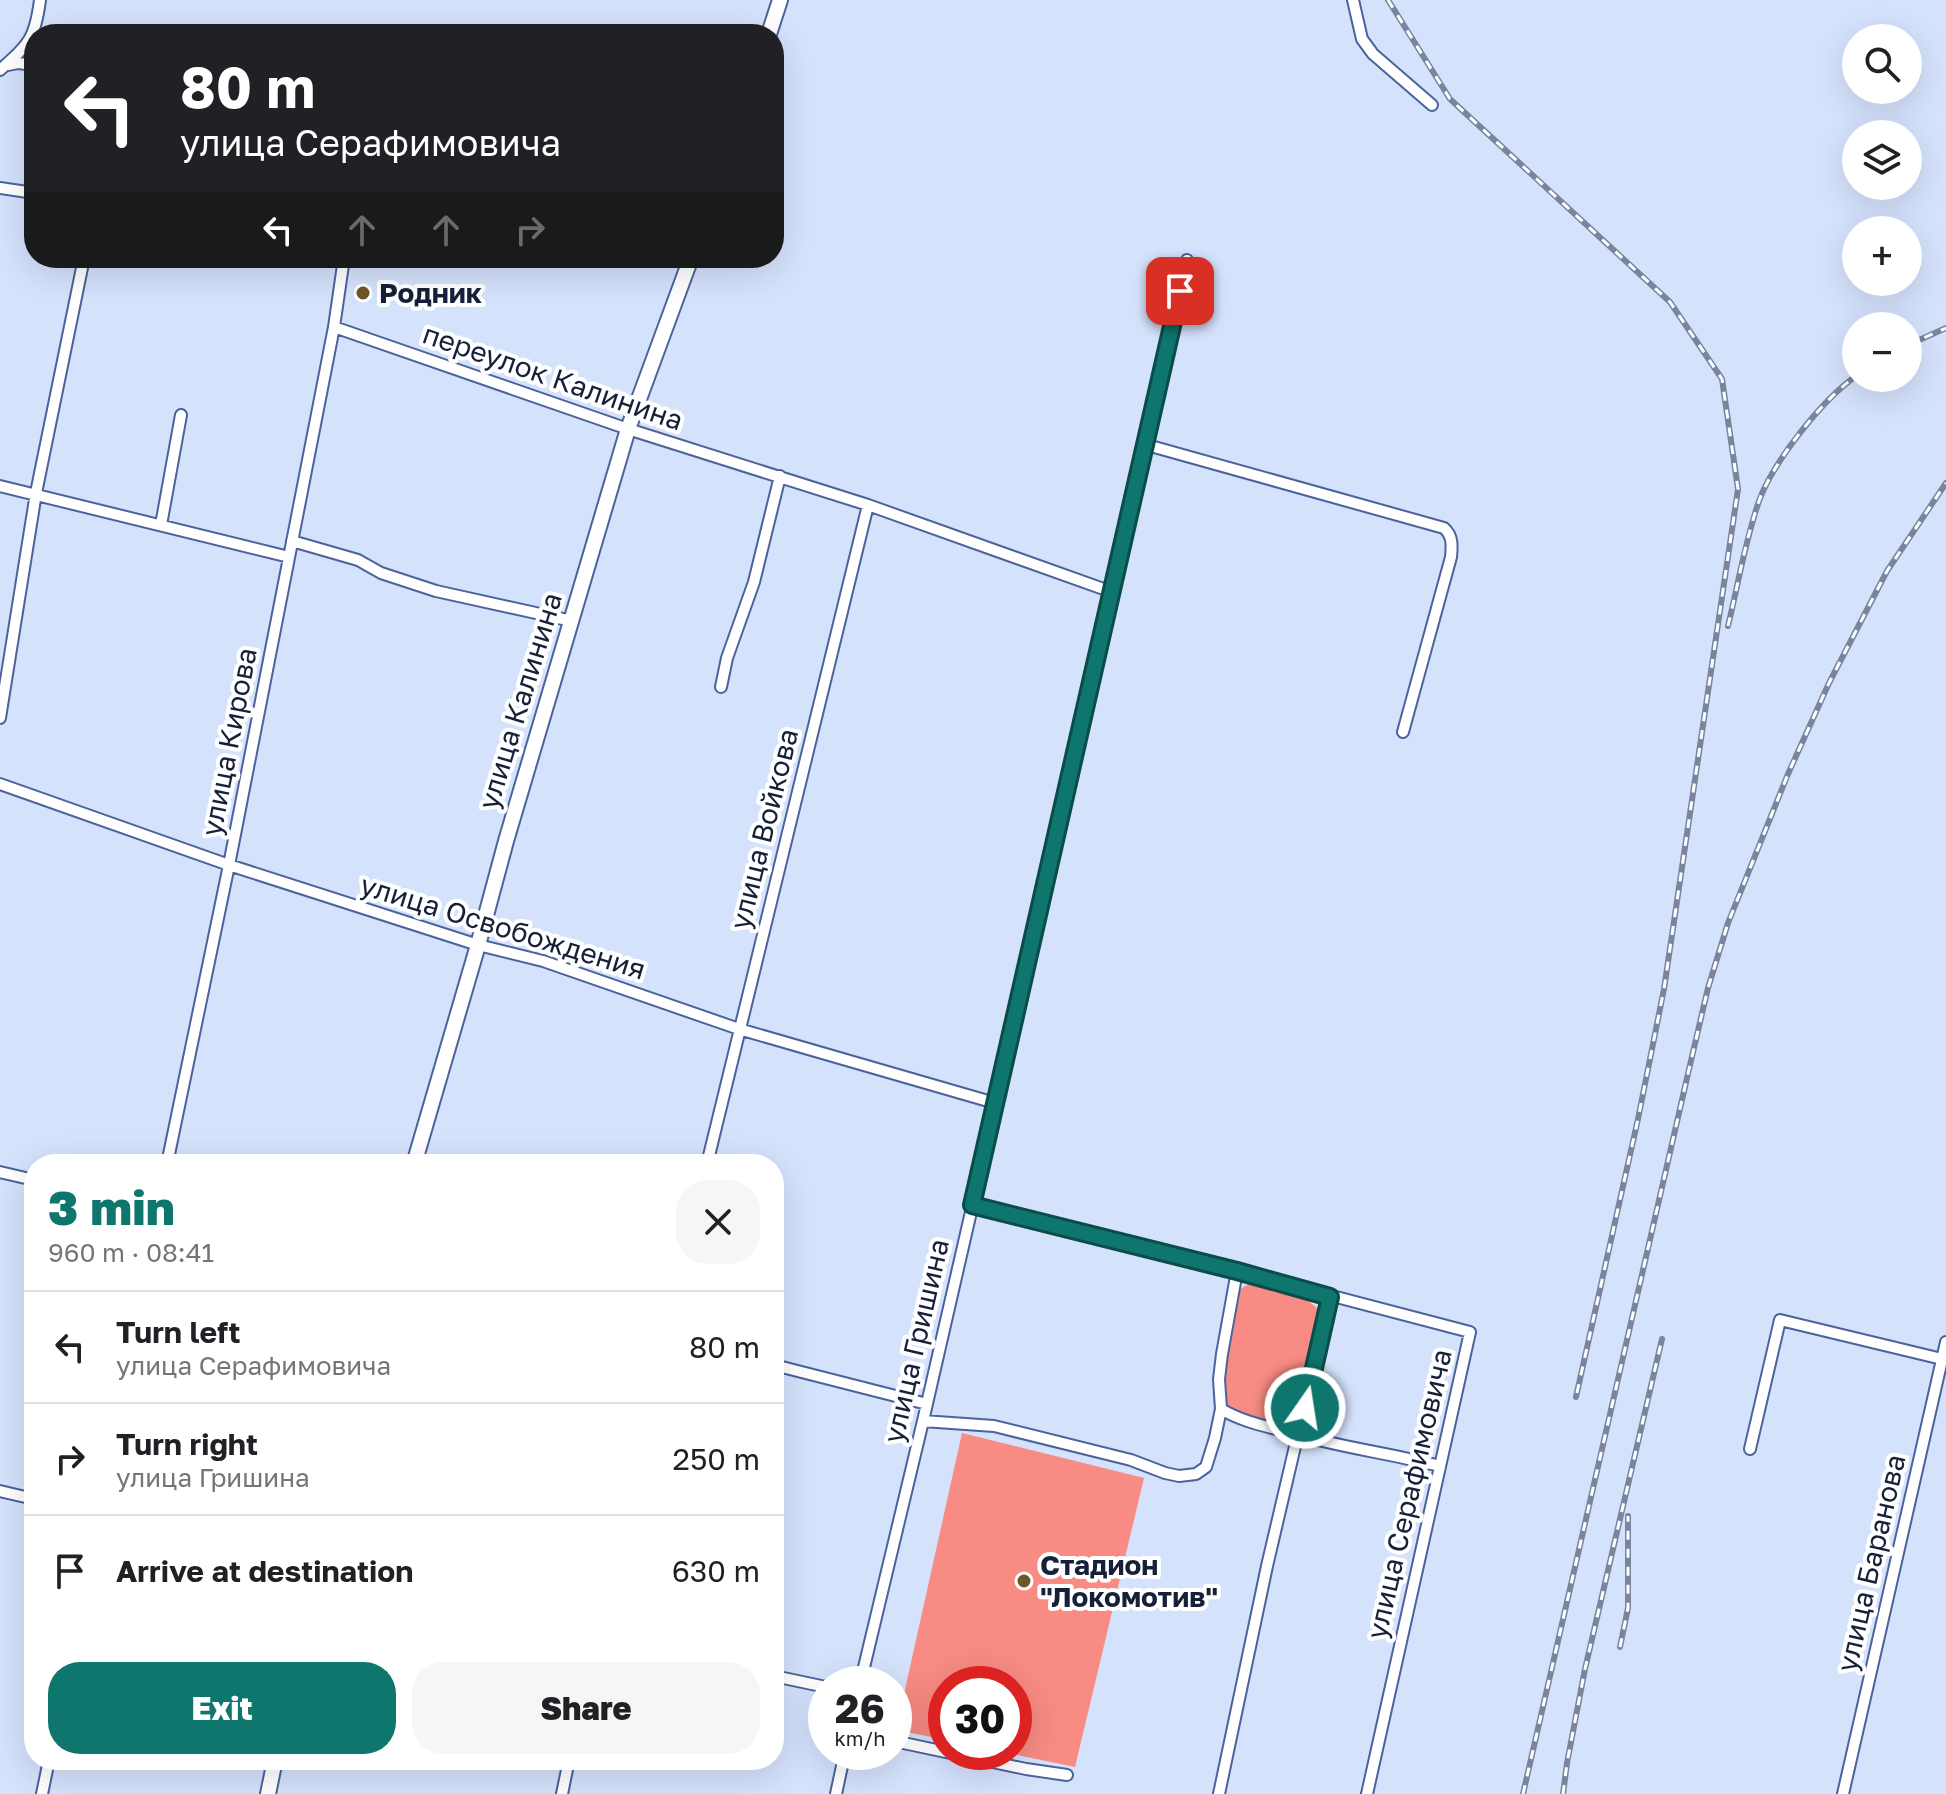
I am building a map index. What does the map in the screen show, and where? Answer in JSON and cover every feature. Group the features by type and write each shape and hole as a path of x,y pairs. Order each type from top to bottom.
{"street":[{"path":"40,0 40,24"},
{"path":"772,24 780,0"},
{"path":"1353,0 1362,39 1373,54 1432,105"},
{"path":"2,68 24,49"},
{"path":"2,68 24,64"},
{"path":"0,188 24,192"},
{"name":"улица Гришина","path":"864,1666 927,1404 1187,260"},
{"path":"0,718 36,493 82,268"},
{"path":"334,327 343,268"},
{"name":"улица Калинина","path":"417,1154 628,429 687,268"},
{"name":"переулок Калинина","path":"334,327 628,429 868,505 1112,592"},
{"name":"улица Кирова","path":"169,1154 334,327"},
{"path":"161,525 181,415"},
{"path":"1147,445 1448,531 1451,557 1403,732"},
{"path":"721,687 727,658 754,582 780,476"},
{"path":"0,486 289,557"},
{"name":"улица Войкова","path":"709,1154 868,505"},
{"path":"292,541 358,560 381,573 436,591 572,621"},
{"name":"улица Освобождения","path":"0,784 229,865 478,945 543,961 739,1029 995,1103"},
{"path":"0,1172 24,1178"},
{"name":"улица Серафимовича","path":"972,1205 1470,1332 1367,1794"},
{"path":"923,1421 994,1426 1131,1460 1165,1473 1179,1476 1196,1474 1206,1467 1221,1409 1219,1379 1237,1271"},
{"path":"1219,1794 1269,1558 1330,1297"},
{"path":"1750,1449 1780,1320 1942,1359"},
{"name":"улица Баранова","path":"1843,1794 1946,1342"},
{"path":"784,1368 927,1404"},
{"path":"1221,1409 1232,1416 1298,1436 1440,1466"},
{"path":"0,1491 24,1497"},
{"path":"784,1678 808,1683"},
{"path":"912,1745 1067,1775"},
{"path":"42,1794 47,1770"},
{"path":"268,1794 273,1770"},
{"path":"562,1794 567,1770"},
{"path":"836,1794 841,1770"}],"shaded area":[{"path":"1251,1283 1302,1296 1321,1311 1295,1429 1236,1413 1223,1400 1230,1332 1240,1289"},
{"name":"Стадион \"Локомотив\"","path":"962,1433 1144,1478 1075,1767 1032,1758 1032,1666 928,1666 928,1736 912,1733 910,1666"}],"railway":[{"path":"1388,0 1450,99 1670,302 1722,379 1738,489 1664,989 1576,1397"},
{"path":"1922,339 1946,328"},
{"path":"1728,626 1750,532 1766,485 1814,416 1842,388"},
{"path":"1523,1794 1708,988 1728,923 1788,774 1829,683 1887,571 1946,483"},
{"path":"1563,1794 1585,1669 1662,1339"},
{"path":"1620,1647 1628,1608 1628,1516"}],"place":[{"name":"Родник","path":"363,293"},
{"name":"Стадион \"Локомотив\"","path":"1024,1581"}],"route":[{"path":"1180,291 972,1205 1330,1297 1305,1408"}]}
